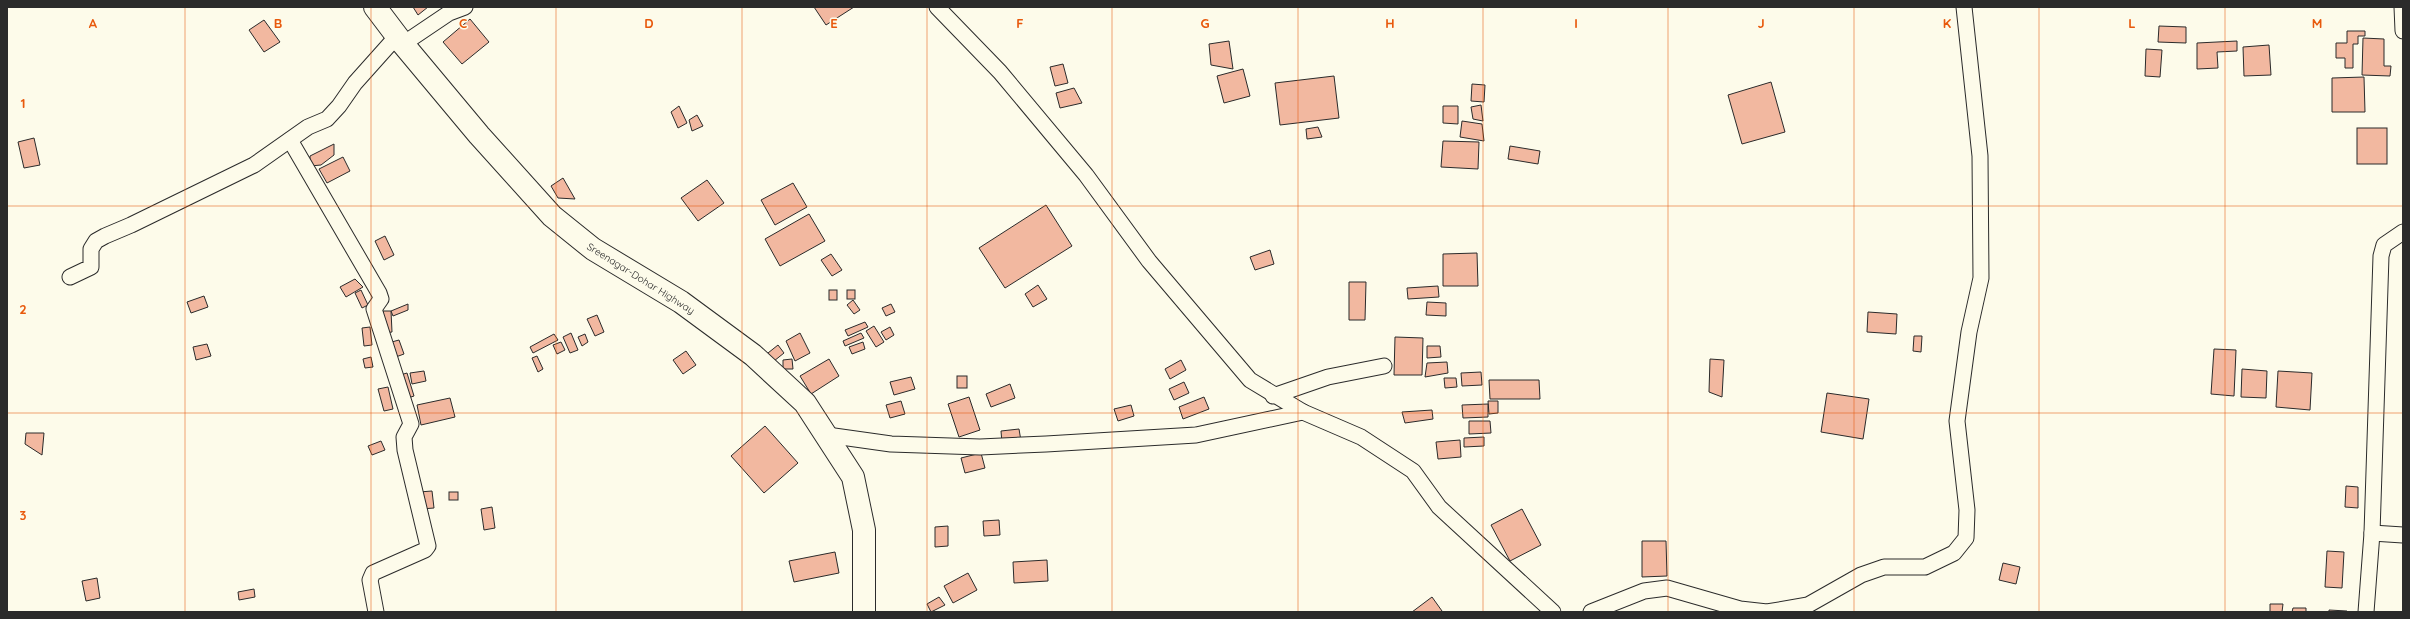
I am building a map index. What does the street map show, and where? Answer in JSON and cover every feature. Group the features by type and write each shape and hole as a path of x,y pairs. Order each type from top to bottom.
{"main road":[{"name":"Sreenagar-Dohar Highway","path":"375,7 400,40 479,135 552,216 593,249 681,302 753,355 805,403 853,477 864,530 864,612"}],"street":[{"path":"70,277 90,267 91,249 96,241 254,165 308,127 327,119 339,106 355,83 400,40 449,13 465,7"},
{"path":"937,7 1000,72 1086,175 1149,261 1250,380 1273,396 1303,412 1361,437 1413,471 1439,507 1552,612"},
{"path":"1591,612 1644,591 1667,588 1740,609 1768,612 1808,605 1861,575 1884,567 1924,567 1954,553 1966,538 1967,510 1957,421 1969,332 1981,270 1980,156 1964,7"},
{"path":"2402,7 2403,31"},
{"path":"290,140 379,293 380,299 374,309 411,424 404,437 405,450 428,546 425,550 373,573 370,580 376,612"},
{"path":"2366,612 2372,533 2381,256 2384,245 2403,232"},
{"path":"1273,396 1328,377 1384,366"},
{"path":"827,435 891,444 980,447 1046,444 1196,435 1303,412"},
{"path":"2372,533 2403,535"}],"building":[{"path":"413,7 428,7 418,15"},
{"path":"814,7 854,7 826,25"},
{"path":"470,19 489,42 462,64 443,42"},
{"path":"264,20 280,42 264,52 249,30"},
{"path":"2159,26 2186,27 2186,43 2158,42"},
{"path":"2347,31 2365,31 2365,36 2358,36 2358,44 2353,44 2353,68 2345,68 2345,58 2336,58 2336,43 2347,43"},
{"path":"2363,38 2384,39 2384,66 2391,66 2390,76 2362,75"},
{"path":"1229,41 1233,69 1211,65 1209,44"},
{"path":"2237,41 2237,51 2217,52 2218,68 2197,69 2197,43"},
{"path":"2269,45 2271,75 2244,76 2243,47"},
{"path":"2146,49 2162,50 2160,77 2145,76"},
{"path":"1063,64 1068,83 1055,86 1050,67"},
{"path":"1243,69 1250,96 1224,103 1217,76"},
{"path":"1334,76 1339,118 1280,125 1275,83"},
{"path":"2364,77 2365,112 2332,112 2332,78"},
{"path":"1771,82 1785,132 1742,144 1728,95"},
{"path":"1472,84 1485,85 1484,102 1471,101"},
{"path":"1074,88 1082,103 1060,108 1056,93"},
{"path":"1481,105 1483,121 1473,119 1471,107"},
{"path":"679,106 687,123 678,128 671,112"},
{"path":"1443,106 1458,106 1458,124 1443,123"},
{"path":"697,115 703,126 692,131 689,120"},
{"path":"1462,121 1482,124 1484,141 1460,137"},
{"path":"1318,127 1322,137 1307,139 1306,129"},
{"path":"2357,128 2387,128 2387,164 2357,164"},
{"path":"34,138 40,165 24,168 18,142"},
{"path":"1443,141 1479,142 1478,169 1441,167"},
{"path":"334,144 334,155 321,165 310,166 310,156"},
{"path":"1510,146 1540,151 1538,164 1508,159"},
{"path":"343,157 350,171 327,183 319,169"},
{"path":"563,178 575,199 558,198 551,186"},
{"path":"707,180 724,203 698,221 681,198"},
{"path":"793,183 807,207 775,225 761,200"},
{"path":"1046,205 1072,246 1005,288 979,248"},
{"path":"809,214 825,241 780,266 765,239"},
{"path":"385,236 394,255 384,260 375,241"},
{"path":"1270,250 1274,264 1255,270 1250,257"},
{"path":"1477,253 1478,286 1443,286 1443,254"},
{"path":"831,254 842,270 832,276 821,260"},
{"path":"355,279 363,287 346,297 340,287"},
{"path":"1349,282 1366,282 1365,320 1349,320"},
{"path":"1038,285 1047,299 1033,307 1025,294"},
{"path":"1438,286 1439,297 1408,299 1407,288"},
{"path":"361,290 368,305 362,308 355,293"},
{"path":"829,290 837,290 837,300 829,300"},
{"path":"847,290 855,290 855,299 847,299"},
{"path":"204,296 208,307 191,313 187,302"},
{"path":"853,300 860,310 854,314 847,305"},
{"path":"1427,302 1446,303 1446,316 1426,315"},
{"path":"408,304 408,310 393,316 391,311"},
{"path":"891,304 895,312 886,316 882,308"},
{"path":"383,311 391,311 392,332 385,333"},
{"path":"1868,312 1897,314 1896,334 1867,332"},
{"path":"597,315 604,332 595,336 587,319"},
{"path":"865,322 868,327 848,336 845,330"},
{"path":"874,326 884,342 876,347 866,331"},
{"path":"370,327 372,345 364,346 362,328"},
{"path":"890,327 894,335 886,340 881,332"},
{"path":"571,333 578,350 570,353 563,337"},
{"path":"800,333 810,353 795,361 786,341"},
{"path":"861,333 864,338 845,346 843,341"},
{"path":"554,334 558,340 533,353 530,347"},
{"path":"585,334 588,342 582,346 578,337"},
{"path":"1914,336 1922,336 1921,352 1913,351"},
{"path":"1395,337 1423,338 1422,375 1394,375"},
{"path":"399,340 404,354 393,358 388,343"},
{"path":"561,342 565,350 557,354 553,345"},
{"path":"863,342 865,349 852,354 849,347"},
{"path":"207,344 211,356 196,360 193,347"},
{"path":"778,345 784,353 769,365 763,357"},
{"path":"1427,346 1440,346 1441,357 1427,358"},
{"path":"2214,349 2236,350 2234,396 2211,394"},
{"path":"686,351 696,365 683,374 673,360"},
{"path":"537,356 543,369 538,372 532,358"},
{"path":"371,357 373,367 365,368 363,359"},
{"path":"792,359 793,369 783,369 783,360"},
{"path":"829,359 839,376 811,394 800,376"},
{"path":"1710,359 1724,360 1722,397 1709,392"},
{"path":"1181,360 1186,370 1170,379 1165,369"},
{"path":"1447,362 1448,373 1425,377 1427,363"},
{"path":"2242,369 2267,371 2266,398 2241,397"},
{"path":"424,371 426,381 412,384 410,373"},
{"path":"2278,371 2312,373 2310,410 2276,407"},
{"path":"1481,372 1482,385 1462,386 1461,373"},
{"path":"407,373 414,396 405,399 397,376"},
{"path":"957,376 967,376 967,388 957,388"},
{"path":"911,377 915,389 894,395 890,382"},
{"path":"1444,378 1456,378 1457,387 1445,388"},
{"path":"1489,380 1539,380 1540,399 1490,399"},
{"path":"1184,382 1189,393 1174,400 1169,389"},
{"path":"1010,384 1015,398 991,407 986,394"},
{"path":"388,387 393,409 384,411 378,389"},
{"path":"1827,393 1869,399 1863,439 1821,432"},
{"path":"969,397 980,430 959,437 948,404"},
{"path":"1204,397 1209,409 1183,419 1179,407"},
{"path":"450,398 455,417 421,425 417,405"},
{"path":"901,401 905,414 890,418 886,405"},
{"path":"1488,401 1498,401 1498,413 1489,414"},
{"path":"1488,404 1488,417 1463,418 1462,405"},
{"path":"1131,405 1134,416 1118,421 1114,409"},
{"path":"1432,410 1433,419 1405,423 1402,412"},
{"path":"1469,421 1490,421 1491,433 1469,434"},
{"path":"765,426 798,463 764,493 731,456"},
{"path":"1019,429 1021,441 1002,443 1001,431"},
{"path":"26,433 44,433 42,455 25,444"},
{"path":"1484,437 1484,446 1464,447 1464,438"},
{"path":"1460,440 1461,457 1438,459 1436,442"},
{"path":"381,441 385,450 372,455 368,446"},
{"path":"981,453 985,468 965,473 961,458"},
{"path":"2346,486 2358,487 2358,508 2345,507"},
{"path":"432,491 434,508 421,509 419,492"},
{"path":"449,492 458,492 458,500 449,500"},
{"path":"492,507 495,528 484,530 481,509"},
{"path":"1522,509 1541,545 1510,561 1491,525"},
{"path":"999,520 1000,535 984,536 983,521"},
{"path":"948,526 948,546 935,547 935,527"},
{"path":"1642,541 1666,541 1667,576 1642,577"},
{"path":"2327,551 2344,552 2342,588 2325,587"},
{"path":"835,552 839,573 794,582 789,561"},
{"path":"1047,560 1048,581 1014,583 1013,562"},
{"path":"2003,563 2020,567 2016,584 1999,580"},
{"path":"968,573 977,590 953,603 944,586"},
{"path":"97,578 100,598 86,601 82,581"},
{"path":"254,589 255,597 239,600 238,592"},
{"path":"939,597 945,605 931,612 927,604"},
{"path":"1432,597 1442,611 1412,612"},
{"path":"2270,604 2283,604 2282,612 2270,612"},
{"path":"2293,608 2306,608 2306,612 2292,612"},
{"path":"2329,610 2347,611 2347,612 2329,612"}]}
